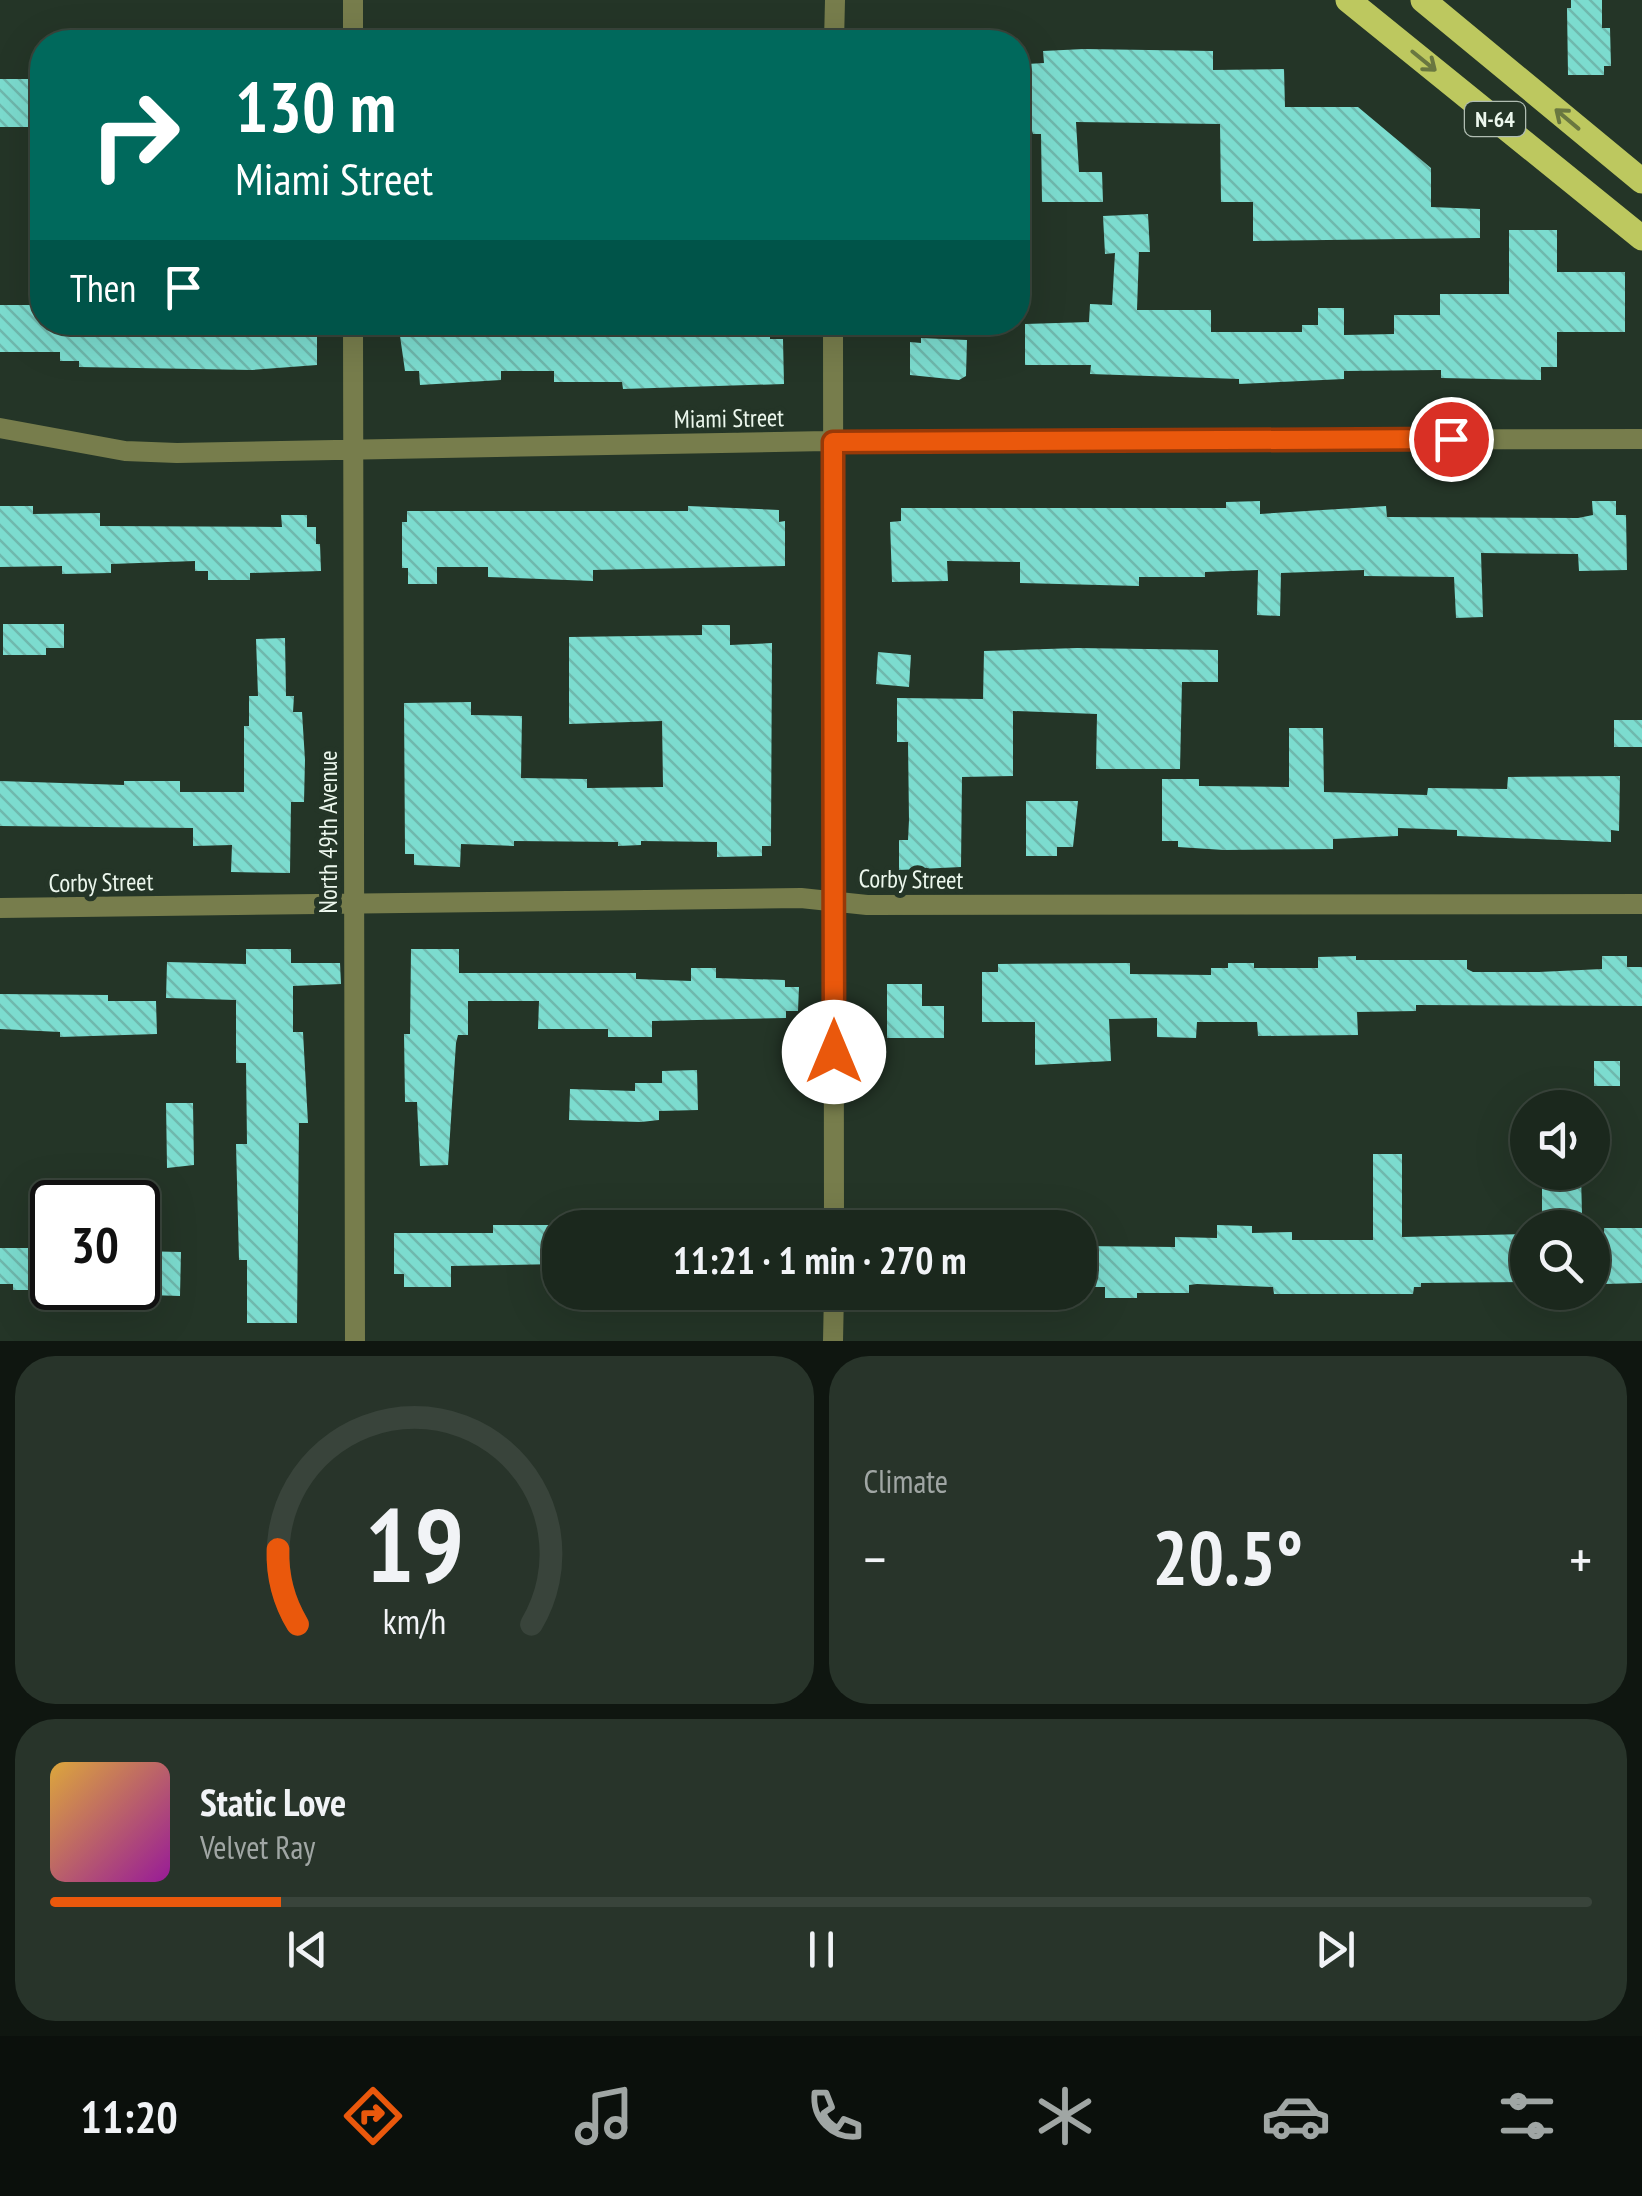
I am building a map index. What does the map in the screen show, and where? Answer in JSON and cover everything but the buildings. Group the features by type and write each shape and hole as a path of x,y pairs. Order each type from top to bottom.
{"main road":[{"name":"N-64","path":"1348,0 1642,238"},
{"name":"N-64","path":"1424,0 1642,181"}],"street":[{"path":"353,0 353,30"},
{"path":"834,0 834,30"},
{"name":"North 49th Avenue","path":"353,335 355,1341"},
{"path":"834,335 834,1210"},
{"name":"Miami Street","path":"0,428 125,451 1642,438"},
{"name":"Corby Street","path":"0,908 801,898 833,902 1642,904"},
{"path":"832,1341 833,1310"}],"route":[{"path":"834,1052 833,442 1451,439"}]}
